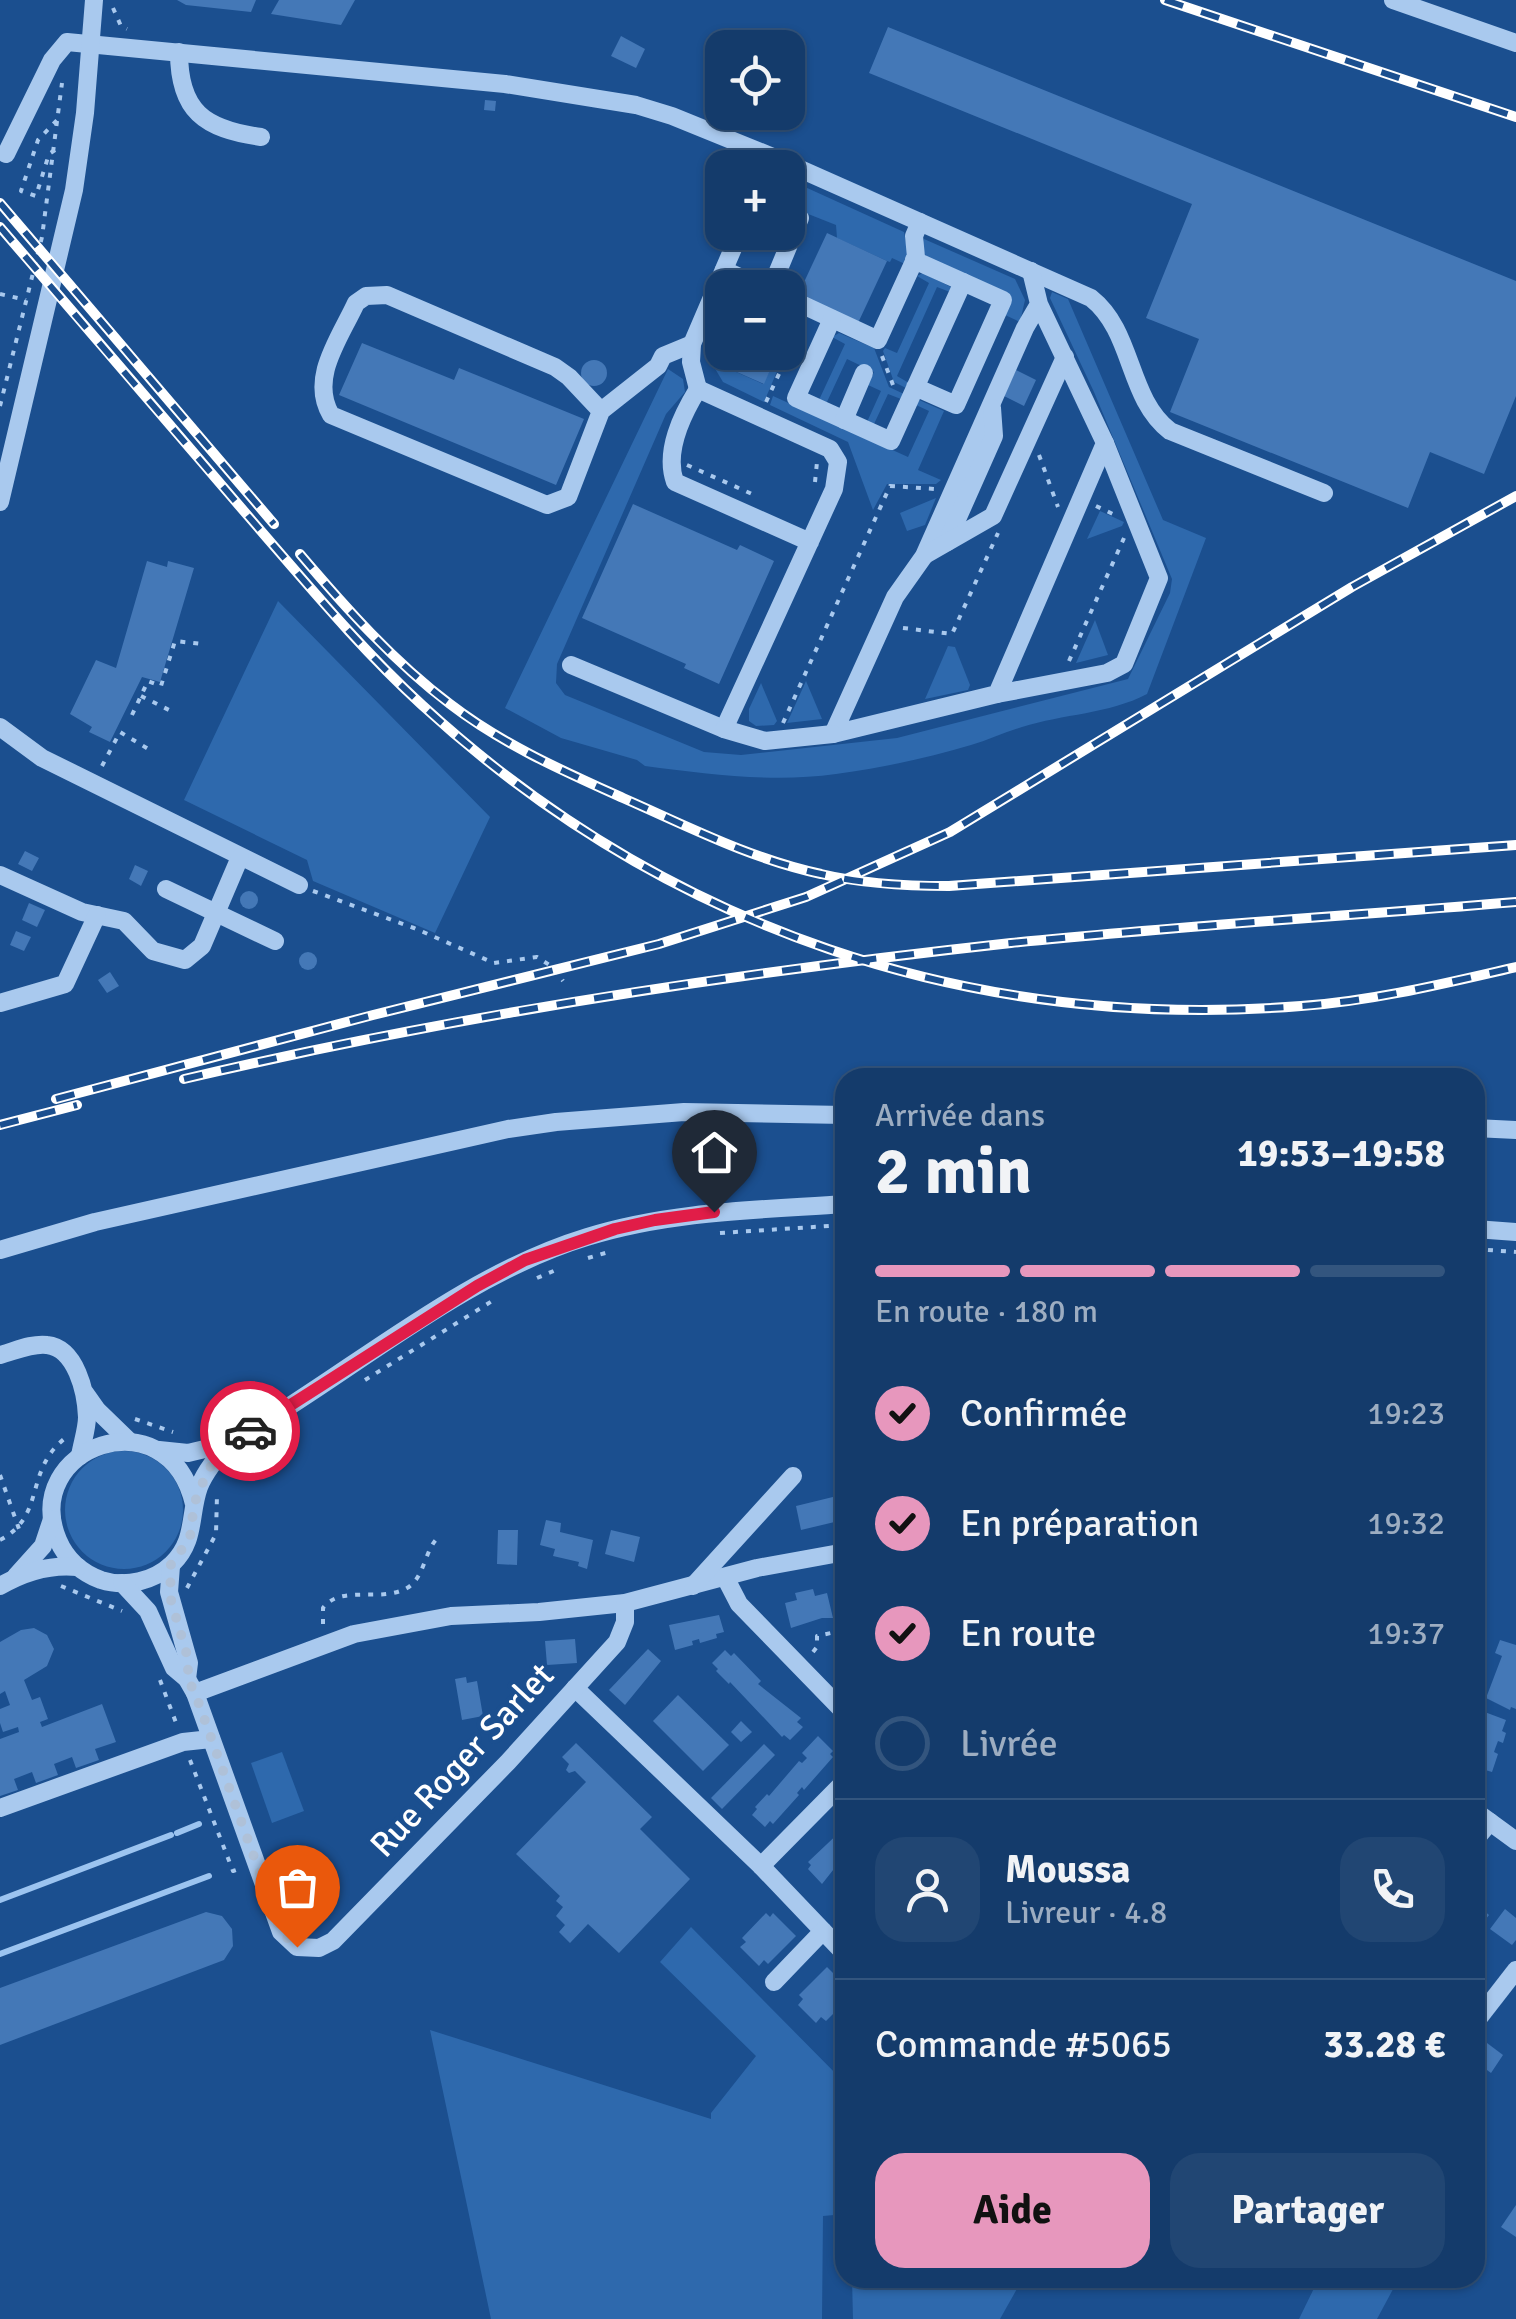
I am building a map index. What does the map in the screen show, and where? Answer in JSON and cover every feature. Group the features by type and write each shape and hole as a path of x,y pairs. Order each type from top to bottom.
{"street":[{"path":"0,502 74,190 94,0"},
{"path":"1393,0 1516,43"},
{"path":"6,154 60,48 67,42 505,84 609,100 672,116 745,150"},
{"path":"180,52 181,86 188,102 229,133 260,137"},
{"path":"805,176 1091,298 1106,310 1118,332 1156,420 1170,431 1324,493"},
{"path":"805,306 878,340 914,260 914,236 920,222"},
{"path":"724,270 732,250"},
{"path":"914,260 1003,300 956,405 916,387"},
{"path":"571,665 724,730 765,741 833,734 997,694 1118,670 1150,602 1159,578 1157,568 1105,443 1039,304 1031,271"},
{"path":"832,319 796,398 891,441 963,282"},
{"path":"601,411 570,376 555,367 386,294 366,296 356,303 324,372 321,388 331,415 547,504 568,497 601,411 658,366 663,356 692,344"},
{"path":"833,734 895,597 924,556 1039,304"},
{"path":"705,314 692,344 691,362 698,389 678,421 672,473 675,482 810,542"},
{"path":"924,556 993,516 1065,357"},
{"path":"844,420 864,374"},
{"path":"698,389 835,453 838,462 834,490 724,730"},
{"path":"947,542 994,436 992,402"},
{"path":"997,694 1105,443"},
{"path":"0,727 26,748 92,783 300,885"},
{"path":"0,875 97,915 124,921 152,951 185,960 202,946 240,857"},
{"path":"166,889 275,941"},
{"path":"0,1003 64,984 97,915"},
{"path":"0,1250 96,1222 508,1129 684,1112 835,1115"},
{"path":"1485,1128 1516,1130"},
{"path":"52,1519 60,1546 78,1567 98,1579 140,1582 170,1566 190,1538 194,1504 208,1470 230,1443 477,1286 540,1254 586,1237 655,1220 835,1205"},
{"path":"1485,1230 1516,1232"},
{"path":"0,1355 50,1345 68,1357 97,1410 128,1442"},
{"path":"80,1456 87,1418 82,1388"},
{"path":"8,1581 43,1546 58,1484 80,1456 101,1445 128,1442 188,1453 230,1443"},
{"path":"158,1450 182,1471 194,1504"},
{"path":"692,1586 793,1476"},
{"path":"191,1686 354,1634 451,1616 625,1603 835,1554"},
{"path":"170,1566 171,1600 189,1662 191,1686"},
{"path":"8,1581 54,1567 78,1567"},
{"path":"725,1577 739,1604 835,1703"},
{"path":"122,1583 148,1611 174,1668 191,1686"},
{"name":"Rue Roger Sarlet","path":"191,1686 281,1932 297,1947 319,1948 333,1941 508,1762 617,1642 625,1622 625,1603"},
{"path":"575,1688 835,1944"},
{"path":"0,1808 183,1742 211,1739"},
{"path":"760,1866 835,1790"},
{"path":"1485,1818 1515,1837"},
{"path":"774,1982 823,1931"},
{"path":"1485,2010 1516,1970"}],"path":[{"path":"55,150 49,154 36,196 21,191 38,140 58,119"},
{"path":"0,406 42,237 57,126"},
{"path":"0,294 26,300"},
{"path":"132,715 148,681 160,686 175,641 202,644"},
{"path":"141,696 171,711"},
{"path":"92,783 120,732 150,750"},
{"path":"300,885 414,928 475,958 494,963 537,957 554,968 563,981"},
{"path":"713,1233 835,1226"},
{"path":"587,1258 618,1249"},
{"path":"1485,1250 1516,1252"},
{"path":"528,1282 557,1269"},
{"path":"359,1384 500,1296"},
{"path":"126,1419 153,1423 178,1434"},
{"path":"0,1475 19,1529"},
{"path":"171,1600 183,1596 216,1534 217,1486"},
{"path":"330,1643 321,1620 322,1608 328,1601 336,1597 381,1596 406,1589 416,1579 434,1540 441,1535"},
{"path":"56,1585 134,1616 148,1611"},
{"path":"799,1666 817,1647 817,1636 835,1632"}],"shaded area":[{"path":"805,187 904,232 908,254 905,264 892,258 887,261 837,238 836,225 805,213"},
{"path":"924,239 1015,279 1025,300 1020,322 927,258 921,247"},
{"path":"923,273 951,287 950,292 937,287 897,376 909,383 906,388 894,382 883,351 885,348 897,353 929,283 917,276"},
{"path":"1052,292 1068,299 1163,520 1206,538 1147,694 1117,706 1038,723 921,758 853,772 788,778 645,766 637,760 561,738 505,708 668,369 683,379 685,392 666,414 557,664 556,683 565,695 704,752 741,755 897,738 1128,679 1170,593 1172,579 1050,298"},
{"path":"839,333 874,348 889,387 904,394 901,399 888,394 874,424 867,422 881,391 868,385 874,372 847,359 826,404 819,400 845,344 832,337"},
{"path":"716,370 732,370 763,384 770,370 778,370 764,402 723,382"},
{"path":"773,396 908,457 929,411 916,405 919,400 944,411 918,470 941,480 936,484 887,484 873,510 848,442 770,405"},
{"path":"936,498 925,525 907,531 900,513"},
{"path":"1100,511 1124,522 1087,539"},
{"path":"278,601 490,817 435,933 313,881 307,860 184,800"},
{"path":"1095,620 1108,655 1076,663"},
{"path":"948,646 955,647 970,685 968,690 925,699"},
{"path":"806,681 822,719 787,723"},
{"path":"761,683 777,721 774,725 756,726 749,721 749,709"},
{"path":"124,1451 147,1456 166,1468 178,1487 183,1510 178,1533 166,1552 147,1564 124,1569 101,1564 82,1552 70,1533 65,1510 70,1487 82,1468 101,1456"},
{"path":"282,1752 304,1811 272,1823 251,1763"},
{"path":"691,1927 835,2073 835,2215 823,2216 822,2319 491,2319 430,2030 711,2119 711,2113 756,2056 660,1962"},
{"path":"852,2288 1017,2288 1000,2319 853,2319"},
{"path":"1314,2288 1394,2288 1377,2319 1299,2319"}],"building":[{"path":"177,0 256,0 251,12 186,5"},
{"path":"279,0 355,0 341,25 271,14"},
{"path":"888,27 1516,281 1516,396 1484,474 1430,452 1408,508 1170,412 1199,339 1146,318 1192,204 869,73"},
{"path":"621,36 645,49 636,68 611,56"},
{"path":"485,100 496,101 495,111 484,110"},
{"path":"827,233 887,261 858,323 805,298 805,280"},
{"path":"362,343 454,380 459,368 584,419 556,485 339,395"},
{"path":"594,360 603,364 607,373 603,382 594,386 585,382 581,373 585,364"},
{"path":"732,370 770,370 764,384"},
{"path":"1016,370 1036,380 1024,406 1004,396"},
{"path":"633,504 737,550 740,545 774,561 719,684 684,668 686,664 582,618"},
{"path":"147,561 167,567 168,561 194,568 160,682 142,677 110,742 89,732 92,727 70,714 96,660 116,668"},
{"path":"25,851 39,858 32,871 18,864"},
{"path":"135,865 148,871 141,886 129,879"},
{"path":"249,891 258,900 249,909 240,900"},
{"path":"29,903 45,910 37,927 22,920"},
{"path":"16,931 31,937 24,951 10,945"},
{"path":"308,952 317,961 308,970 299,961"},
{"path":"110,972 119,986 107,993 98,980"},
{"path":"835,1496 835,1522 801,1530 796,1506"},
{"path":"546,1520 561,1523 560,1532 593,1540 587,1569 578,1566 579,1562 553,1556 555,1549 540,1545"},
{"path":"498,1530 518,1530 517,1565 497,1564"},
{"path":"611,1530 640,1537 634,1562 605,1554"},
{"path":"813,1589 815,1596 827,1593 833,1618 791,1628 785,1603 797,1600 795,1593"},
{"path":"719,1615 724,1632 716,1634 717,1638 692,1641 693,1645 675,1650 669,1625"},
{"path":"34,1628 47,1635 54,1649 47,1666 24,1680 32,1700 40,1697 48,1719 40,1722 42,1727 102,1704 116,1742 95,1749 99,1760 76,1768 72,1757 54,1764 58,1775 36,1783 32,1772 14,1779 18,1790 0,1796 0,1739 19,1732 18,1727 3,1732 0,1723 0,1709 10,1705 5,1691 0,1694 0,1642 21,1630"},
{"path":"575,1639 577,1663 547,1665 545,1641"},
{"path":"1500,1640 1516,1645 1516,1709 1510,1710 1486,1698 1502,1656 1495,1653"},
{"path":"648,1649 661,1661 625,1705 609,1690"},
{"path":"725,1650 731,1656 734,1653 761,1681 758,1684 801,1718 797,1722 803,1727 790,1740 782,1737 716,1671 712,1663"},
{"path":"466,1677 467,1683 477,1681 483,1716 462,1720 455,1679"},
{"path":"678,1695 729,1745 703,1771 653,1721"},
{"path":"1485,1712 1506,1720 1502,1731 1506,1733 1503,1743 1498,1741 1495,1749 1498,1754 1492,1772 1485,1770"},
{"path":"741,1721 752,1732 741,1742 731,1732"},
{"path":"818,1736 833,1751 833,1757 804,1790 802,1787 773,1824 770,1821 765,1827 752,1815 755,1807 799,1761 807,1758 802,1753"},
{"path":"576,1743 652,1817 640,1829 690,1879 619,1953 588,1924 570,1943 559,1932 565,1925 556,1916 563,1907 556,1901 560,1896 516,1854 586,1782 575,1771 566,1770 569,1764 562,1757"},
{"path":"764,1744 775,1755 722,1809 711,1798"},
{"path":"835,1836 835,1868 822,1884 808,1869 808,1862"},
{"path":"1505,1909 1516,1918 1516,1940 1512,1945 1490,1929"},
{"path":"206,1912 222,1916 232,1929 233,1946 224,1960 0,2045 0,1988"},
{"path":"766,1913 770,1917 773,1913 796,1936 768,1964 764,1960 759,1966 740,1947 746,1942 742,1938"},
{"path":"827,1967 835,1975 835,2012 826,2021 821,2017 816,2023 798,2005 803,1999 799,1995"},
{"path":"1485,2042 1503,2055 1491,2073 1485,2068"},
{"path":"1516,2205 1516,2237 1501,2227"}],"waterway":[{"path":"177,1833 199,1824"},
{"path":"0,1900 171,1835"},
{"path":"0,1954 209,1876"}],"railway":[{"path":"1165,0 1516,117"},
{"path":"0,203 274,524"},
{"path":"0,227 320,598 422,705 516,783 616,850 720,906 829,949 942,981 1059,1001 1178,1010 1328,1004 1516,967"},
{"path":"56,1099 659,944 806,897 950,832 1352,587 1516,496"},
{"path":"300,554 352,614 409,670 491,732 556,767 695,830 744,851 821,874 885,884 949,886 1516,845"},
{"path":"184,1079 492,1016 803,968 1074,937 1516,902"},
{"path":"0,1125 77,1105"}],"way so far":[{"path":"250,1431 230,1443 213,1462 199,1488 190,1538 170,1566 170,1592 189,1662 187,1678 281,1932 297,1947"}],"route":[{"path":"250,1431 477,1286 525,1260 615,1229 714,1212"}]}
